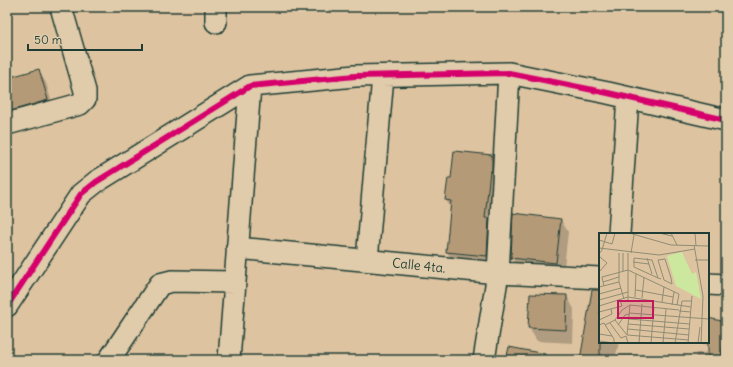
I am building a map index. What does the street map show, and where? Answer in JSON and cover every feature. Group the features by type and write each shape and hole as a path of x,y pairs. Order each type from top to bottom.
{"street":[{"path":"7,124 80,104 85,99 85,91 61,7"},
{"path":"484,360 498,273 509,73"},
{"path":"7,306 81,194 96,182 250,86 354,76 509,73 726,120"},
{"path":"367,260 382,76"},
{"path":"229,360 250,86"},
{"path":"619,233 628,98"},
{"name":"Calle 4ta.","path":"237,248 498,273 599,278"},
{"path":"109,360 160,284 172,281 235,282"},
{"path":"709,284 726,285"}],"building":[{"path":"39,69 48,100 7,112 7,78"},
{"path":"454,151 492,155 492,172 490,171 485,218 489,218 487,256 446,252 451,201 445,200 448,178 451,178"},
{"path":"513,213 561,219 556,263 511,258"},
{"path":"592,290 599,290 600,360 580,360"},
{"path":"530,294 567,295 566,330 528,328"},
{"path":"709,318 726,322 726,333 720,360 708,360"},
{"path":"509,347 545,354 544,360 506,360"}],"cycle path":[{"path":"7,306 81,194 96,182 250,86 355,76 509,73 608,93 726,120"}]}
